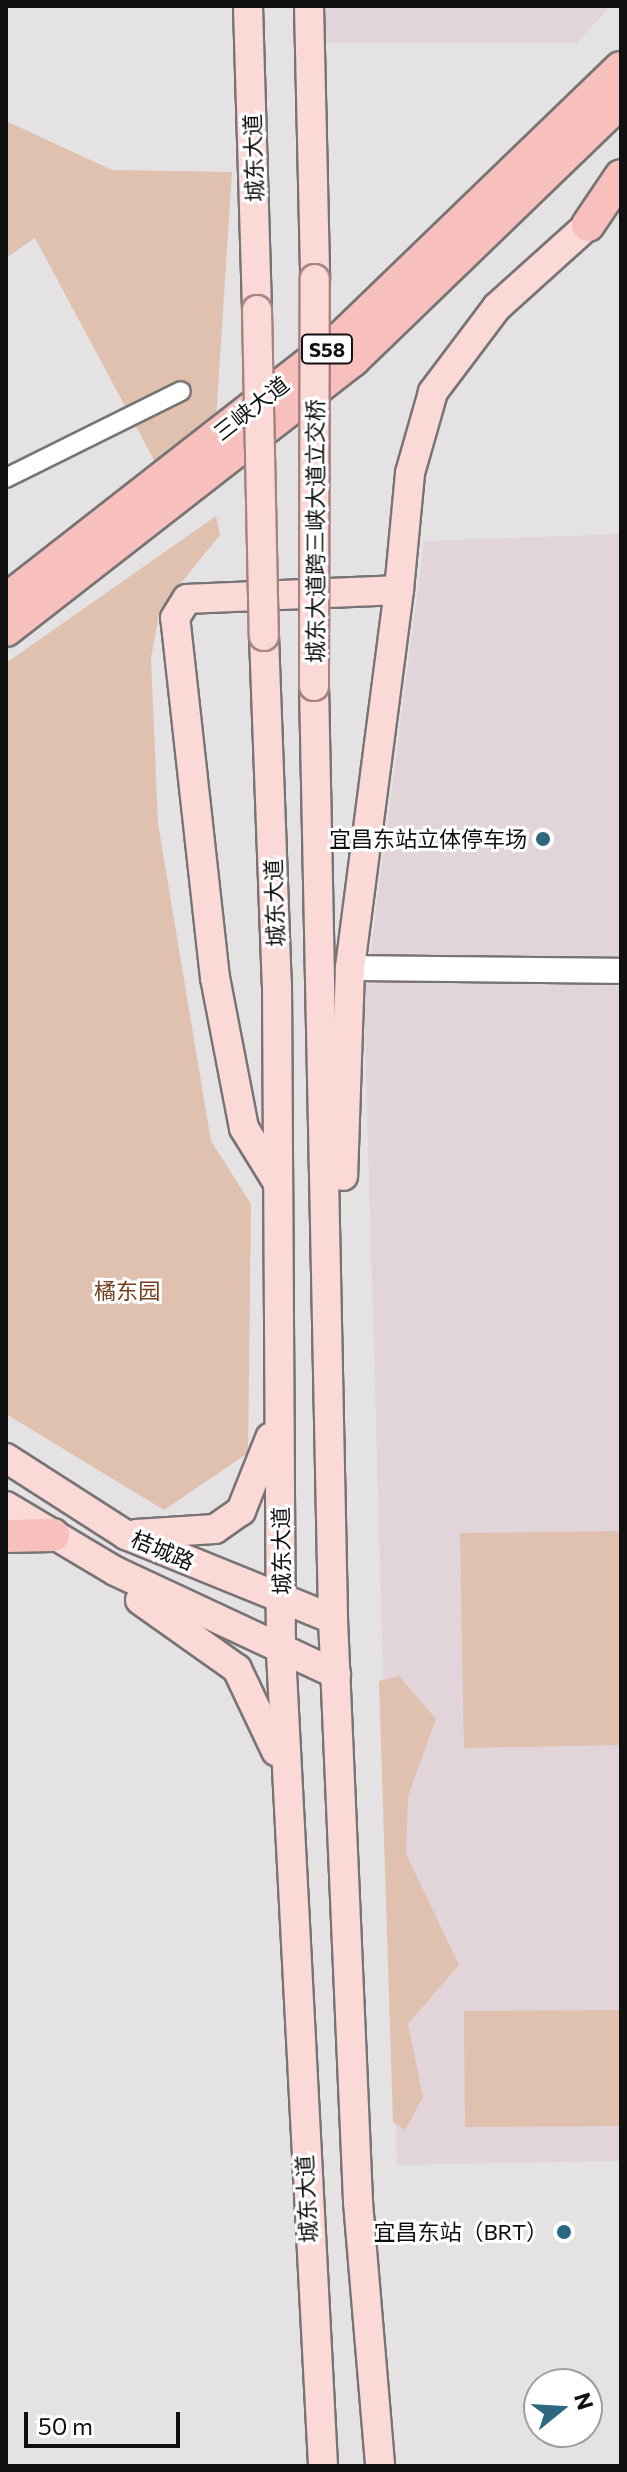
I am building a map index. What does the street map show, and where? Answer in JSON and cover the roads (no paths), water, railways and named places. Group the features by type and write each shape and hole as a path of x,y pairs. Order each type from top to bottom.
{"highway":[{"name":"三峡大道","path":"6,600 340,339 621,68"},
{"name":"三峡大道","path":"6,630 353,360 621,101"},
{"path":"588,225 621,176"},
{"path":"6,1536 53,1535"}],"main road":[{"name":"城东大道","path":"248,6 264,636 277,984 281,1653 323,2466"},
{"name":"城东大道跨三峡大道立交桥","path":"309,6 315,279 314,686"},
{"path":"334,1492 350,968 399,590 410,473 433,392 497,307 588,225"},
{"path":"276,1180 244,1128 215,978 175,618 187,599 399,590"},
{"name":"城东大道","path":"314,686 334,1492 333,1619 358,2202 380,2466"},
{"path":"126,1535 215,1529 241,1511 259,1479 279,1403"},
{"name":"桔城路","path":"6,1458 126,1535 333,1619"},
{"name":"桔城路","path":"6,1506 53,1535 281,1653 336,1674"},
{"path":"53,1535 237,1669 263,1712 287,1785"}],"street":[{"path":"6,478 181,391"},
{"path":"350,968 621,971"}],"place":[{"name":"宜昌东站立体停车场","path":"543,839"},
{"name":"宜昌东站（BRT）","path":"564,2232"}],"park label":[{"name":"橘东园","path":"127,1291"}]}
